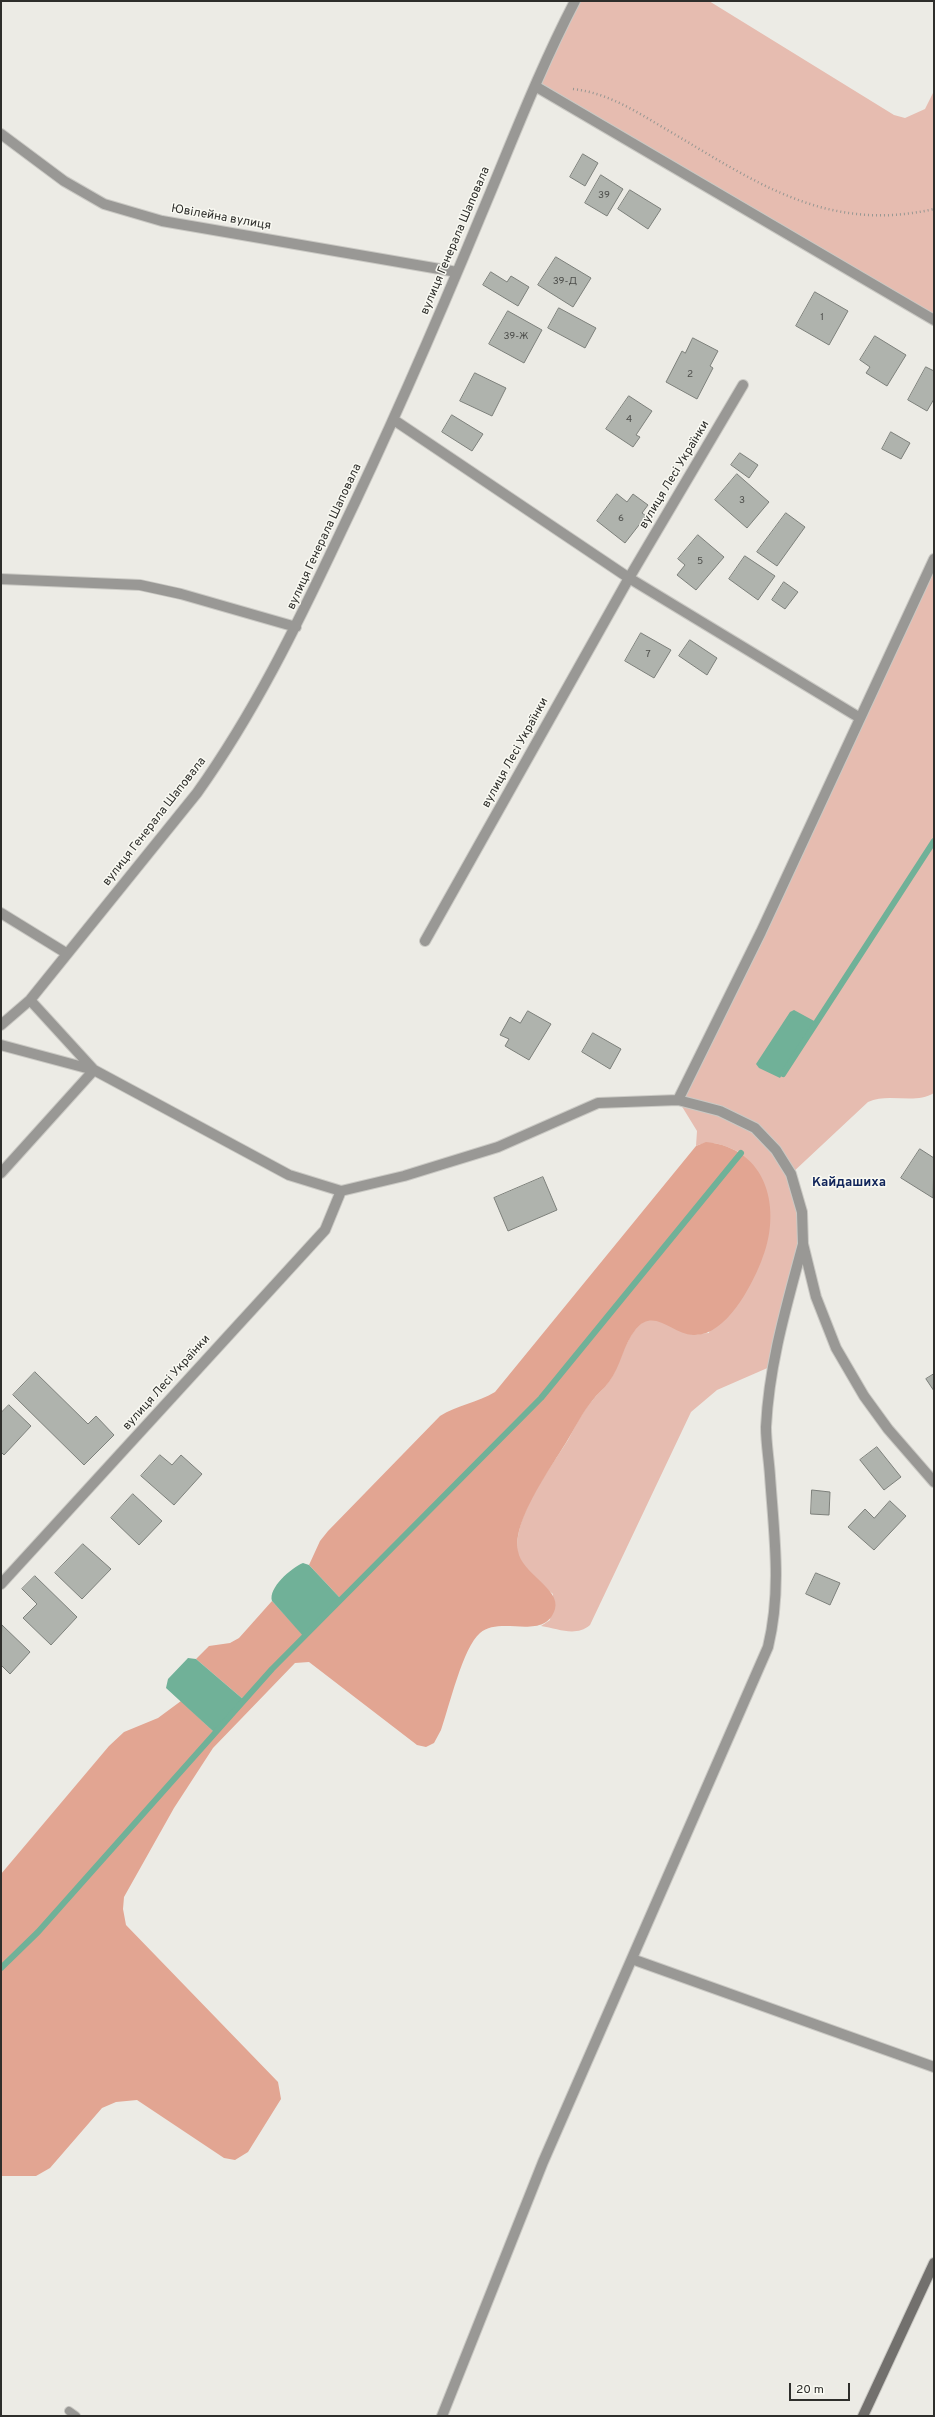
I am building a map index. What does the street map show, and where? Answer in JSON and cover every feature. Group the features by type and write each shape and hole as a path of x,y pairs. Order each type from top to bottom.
{"main road":[{"path":"863,2416 934,2263"}],"street":[{"name":"вулиця Генерала Шаповала","path":"1,1025 30,1000 66,953 197,793 222,759 296,627 394,420 535,86 575,1"},
{"path":"535,86 934,320"},
{"name":"Ювілейна вулиця","path":"1,134 64,181 104,204 162,221 457,272"},
{"name":"вулиця Лесі Українки","path":"426,941 629,578 743,385"},
{"path":"394,420 629,578 860,718"},
{"path":"678,1100 764,925 934,559"},
{"path":"1,579 140,585 181,594 296,627"},
{"path":"1,913 66,953"},
{"path":"30,1000 94,1070"},
{"path":"1,1045 94,1070 289,1175 341,1191 404,1176 498,1147 598,1103 678,1100 720,1111 754,1128 776,1150 791,1174 802,1212 803,1244 816,1297 826,1327 848,1370 888,1429 934,1482"},
{"path":"1,1173 94,1070"},
{"name":"вулиця Лесі Українки","path":"1,1584 325,1230 341,1191"},
{"path":"442,2416 543,2162 761,1666 774,1624 777,1581 766,1429 778,1337 803,1244"},
{"path":"632,1959 934,2067"}],"path":[{"path":"569,89 608,97 751,179 805,204 844,213 892,216 934,209"}],"shaded area":[{"path":"575,1 709,1 894,115 905,118 925,109 934,91 934,320 535,86"},
{"path":"934,559 934,1093 918,1098 884,1098 868,1102 791,1174 803,1244 772,1366 717,1390 691,1412 590,1625 579,1631 567,1631 541,1626 550,1620 553,1594 537,1580 521,1562 517,1549 518,1534 522,1520 543,1478 568,1440 585,1410 610,1380 629,1339 639,1325 645,1321 656,1320 693,1335 709,1333 741,1153 713,1143 696,1146 697,1131 678,1100"},
{"path":"794,1010 816,1022 780,1078 759,1068 756,1064 790,1012"},
{"path":"706,1142 727,1147 744,1156 756,1169 765,1185 770,1203 770,1222 767,1242 761,1262 744,1297 726,1319 716,1328 705,1333 693,1335 685,1334 663,1323 650,1321 643,1323 636,1329 628,1342 613,1376 585,1410 543,1479 521,1525 518,1539 518,1551 526,1567 552,1595 555,1602 555,1609 550,1619 542,1624 532,1626 499,1626 489,1628 480,1633 474,1640 462,1664 441,1730 434,1743 426,1747 417,1745 309,1662 295,1663 213,1748 174,1808 124,1897 123,1909 126,1925 278,2082 281,2099 248,2152 235,2160 224,2158 137,2100 116,2102 102,2108 50,2168 36,2176 1,2176 1,1874 109,1746 124,1732 158,1718 181,1701 215,1733 244,1700 196,1659 209,1646 230,1643 239,1638 272,1601 304,1636 341,1599 309,1565 320,1541 440,1416 453,1409 481,1399 495,1392 696,1146"},
{"path":"303,1563 309,1565 341,1599 304,1637 272,1601 273,1590 277,1585 287,1574"},
{"path":"188,1658 196,1659 244,1700 215,1733 166,1688 168,1679"}],"building":[{"path":"583,154 598,163 585,186 570,177"},
{"path":"601,175 623,189 607,216 585,203"},
{"path":"630,190 661,209 648,229 618,209"},
{"path":"556,257 591,278 573,307 538,285"},
{"path":"491,272 507,282 511,276 529,287 518,306 483,285"},
{"path":"815,292 848,311 829,345 796,326"},
{"path":"559,308 596,328 585,348 548,328"},
{"path":"508,311 542,330 524,363 489,344"},
{"path":"875,336 906,355 887,386 866,373 870,367 860,360"},
{"path":"693,338 718,351 710,366 713,368 697,399 666,382 682,351 685,353"},
{"path":"926,367 934,371 934,399 927,411 908,400"},
{"path":"475,373 506,388 492,416 460,401"},
{"path":"629,396 652,411 636,435 640,437 633,447 606,429"},
{"path":"452,415 483,434 472,451 442,432"},
{"path":"891,432 910,443 901,459 882,449"},
{"path":"740,453 758,465 749,478 731,465"},
{"path":"737,474 769,502 747,528 715,500"},
{"path":"617,494 627,502 633,494 648,505 642,513 646,516 625,543 597,521"},
{"path":"786,513 805,527 777,566 757,552"},
{"path":"698,535 724,557 696,590 677,575 685,565 678,559"},
{"path":"745,556 775,576 758,600 729,579"},
{"path":"784,582 798,592 785,609 772,600"},
{"path":"641,633 671,650 654,678 625,661"},
{"path":"690,640 717,658 707,675 679,656"},
{"path":"528,1011 551,1024 529,1060 505,1046 509,1039 500,1035 510,1017 520,1023"},
{"path":"593,1033 621,1049 610,1069 582,1052"},
{"path":"920,1149 934,1158 933,1198 901,1178"},
{"path":"543,1177 557,1210 508,1231 494,1198"},
{"path":"35,1372 88,1424 96,1416 114,1435 84,1465 13,1395"},
{"path":"934,1374 934,1391 926,1379"},
{"path":"9,1405 31,1426 4,1455 1,1452 1,1413"},
{"path":"877,1447 901,1477 884,1490 860,1460"},
{"path":"160,1455 172,1465 181,1455 202,1474 174,1505 141,1476"},
{"path":"812,1490 830,1492 829,1515 811,1514"},
{"path":"133,1494 162,1521 139,1545 111,1518"},
{"path":"890,1501 906,1516 874,1550 848,1527 865,1509 874,1518"},
{"path":"83,1544 111,1569 82,1599 55,1573"},
{"path":"816,1573 840,1583 830,1605 806,1594"},
{"path":"35,1576 77,1617 51,1645 23,1618 37,1604 22,1589"},
{"path":"2,1625 30,1652 10,1674 1,1665"}],"waterway":[{"path":"783,1074 934,841"},
{"path":"1,1968 38,1932 272,1669 541,1398 741,1153"}],"district":[{"name":"Кайдашиха","path":"849,1183"}]}
